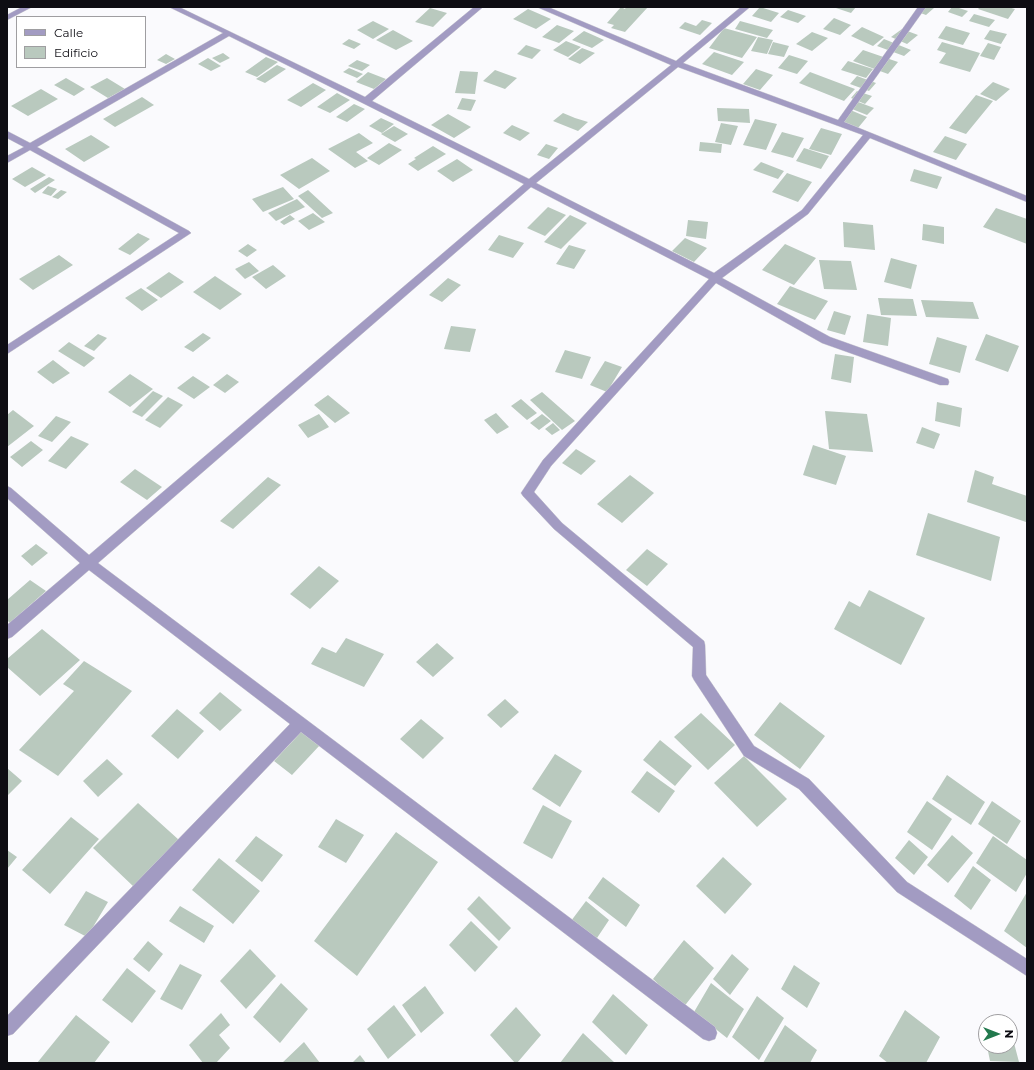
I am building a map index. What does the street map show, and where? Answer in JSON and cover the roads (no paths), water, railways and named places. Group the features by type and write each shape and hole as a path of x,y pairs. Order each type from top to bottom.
{"street":[{"path":"7,18 28,7"},
{"path":"173,7 229,33 530,183 715,278 826,340 944,382"},
{"path":"366,101 479,7"},
{"path":"541,7 678,64 868,134 1027,199"},
{"path":"7,633 530,183 678,64 746,7"},
{"path":"839,124 922,7"},
{"path":"7,160 229,33"},
{"path":"7,134 186,233 7,350"},
{"path":"868,134 805,212 715,278 547,463 527,493 558,526 699,645 699,676 749,751 804,784 902,887 1027,968"},
{"path":"7,491 89,563 709,1033"},
{"path":"7,1028 300,722"}]}
